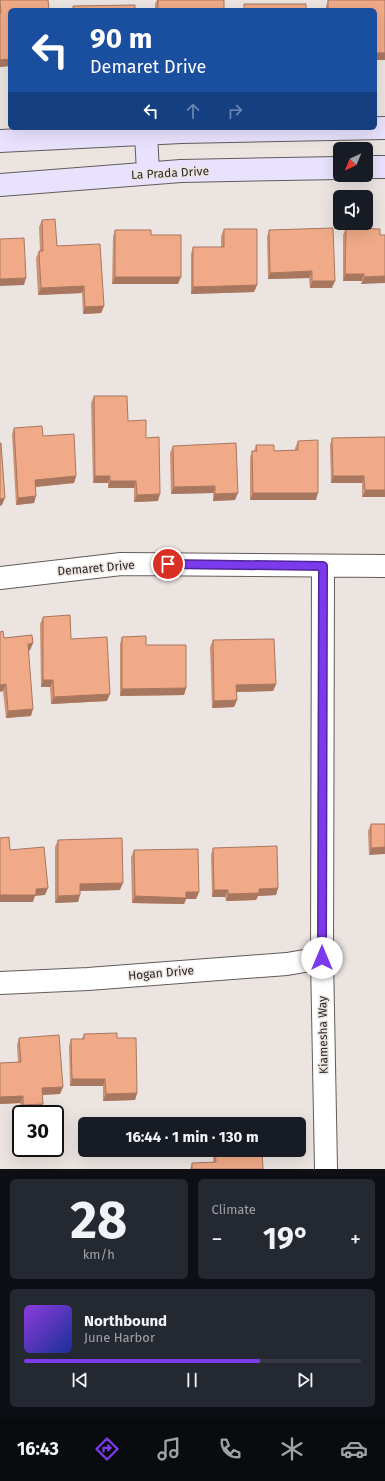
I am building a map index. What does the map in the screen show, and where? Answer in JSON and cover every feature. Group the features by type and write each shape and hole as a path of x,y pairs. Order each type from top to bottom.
{"main road":[{"path":"0,141 146,133 289,130"},
{"path":"146,133 148,173"},
{"path":"373,167 385,167"},
{"name":"La Prada Drive","path":"0,185 181,171 333,168"}],"street":[{"name":"Demaret Drive","path":"0,578 121,564 385,566"},
{"name":"Kiamesha Way","path":"323,566 322,958 326,1169"},
{"name":"Hogan Drive","path":"0,983 88,979 287,964 322,958"}],"building":[{"path":"0,0 48,0 49,8 8,8 8,59 0,60"},
{"path":"158,0 224,0 224,8 158,8"},
{"path":"328,0 385,0 385,53 377,53 377,8 328,8"},
{"path":"244,4 306,4 306,8 244,8"},
{"path":"135,5 135,8 73,8 73,6"},
{"path":"55,219 57,246 100,244 104,306 85,307 84,286 41,288 39,251 43,251 42,220"},
{"path":"333,228 335,281 312,281 312,271 270,273 269,230"},
{"path":"224,229 257,229 257,285 193,287 193,247 224,247"},
{"path":"380,229 380,235 385,235 385,276 364,277 364,274 345,274 346,230"},
{"path":"115,230 151,230 151,235 181,235 181,277 115,277"},
{"path":"24,238 26,278 0,279 0,239"},
{"path":"94,396 127,396 128,421 146,420 146,438 159,437 160,494 137,495 136,481 110,481 110,476 95,476"},
{"path":"42,426 43,436 74,434 76,476 35,480 36,496 18,498 14,428"},
{"path":"385,437 385,490 365,490 364,476 333,476 332,438"},
{"path":"318,440 318,493 253,493 252,451 257,451 256,445 274,445 274,451 298,450 298,441"},
{"path":"0,443 5,498 0,499"},
{"path":"236,443 238,493 215,494 215,486 174,487 173,446"},
{"path":"70,615 71,639 107,637 110,694 54,697 53,680 43,680 43,617"},
{"path":"3,631 4,638 32,635 33,643 28,644 33,709 8,711 6,684 0,685 0,632"},
{"path":"146,636 146,645 186,645 186,688 122,689 122,637"},
{"path":"274,639 276,684 236,685 237,700 214,701 213,640"},
{"path":"371,824 385,824 385,847 371,848"},
{"path":"9,837 10,850 44,847 48,888 36,889 36,895 0,895 0,838"},
{"path":"122,838 123,883 80,884 80,895 58,896 58,840"},
{"path":"277,846 278,888 259,889 259,893 228,894 228,890 214,890 213,848"},
{"path":"198,849 199,892 186,892 186,898 135,896 134,850"},
{"path":"117,1033 117,1038 136,1038 137,1093 106,1094 105,1079 72,1079 71,1039 84,1039 84,1034"},
{"path":"59,1035 63,1087 42,1088 43,1104 23,1105 23,1096 0,1097 0,1063 21,1062 19,1038"},
{"path":"216,1157 262,1157 263,1169 192,1169 192,1163 216,1162"}],"route":[{"path":"168,564 323,566 322,958"}]}
